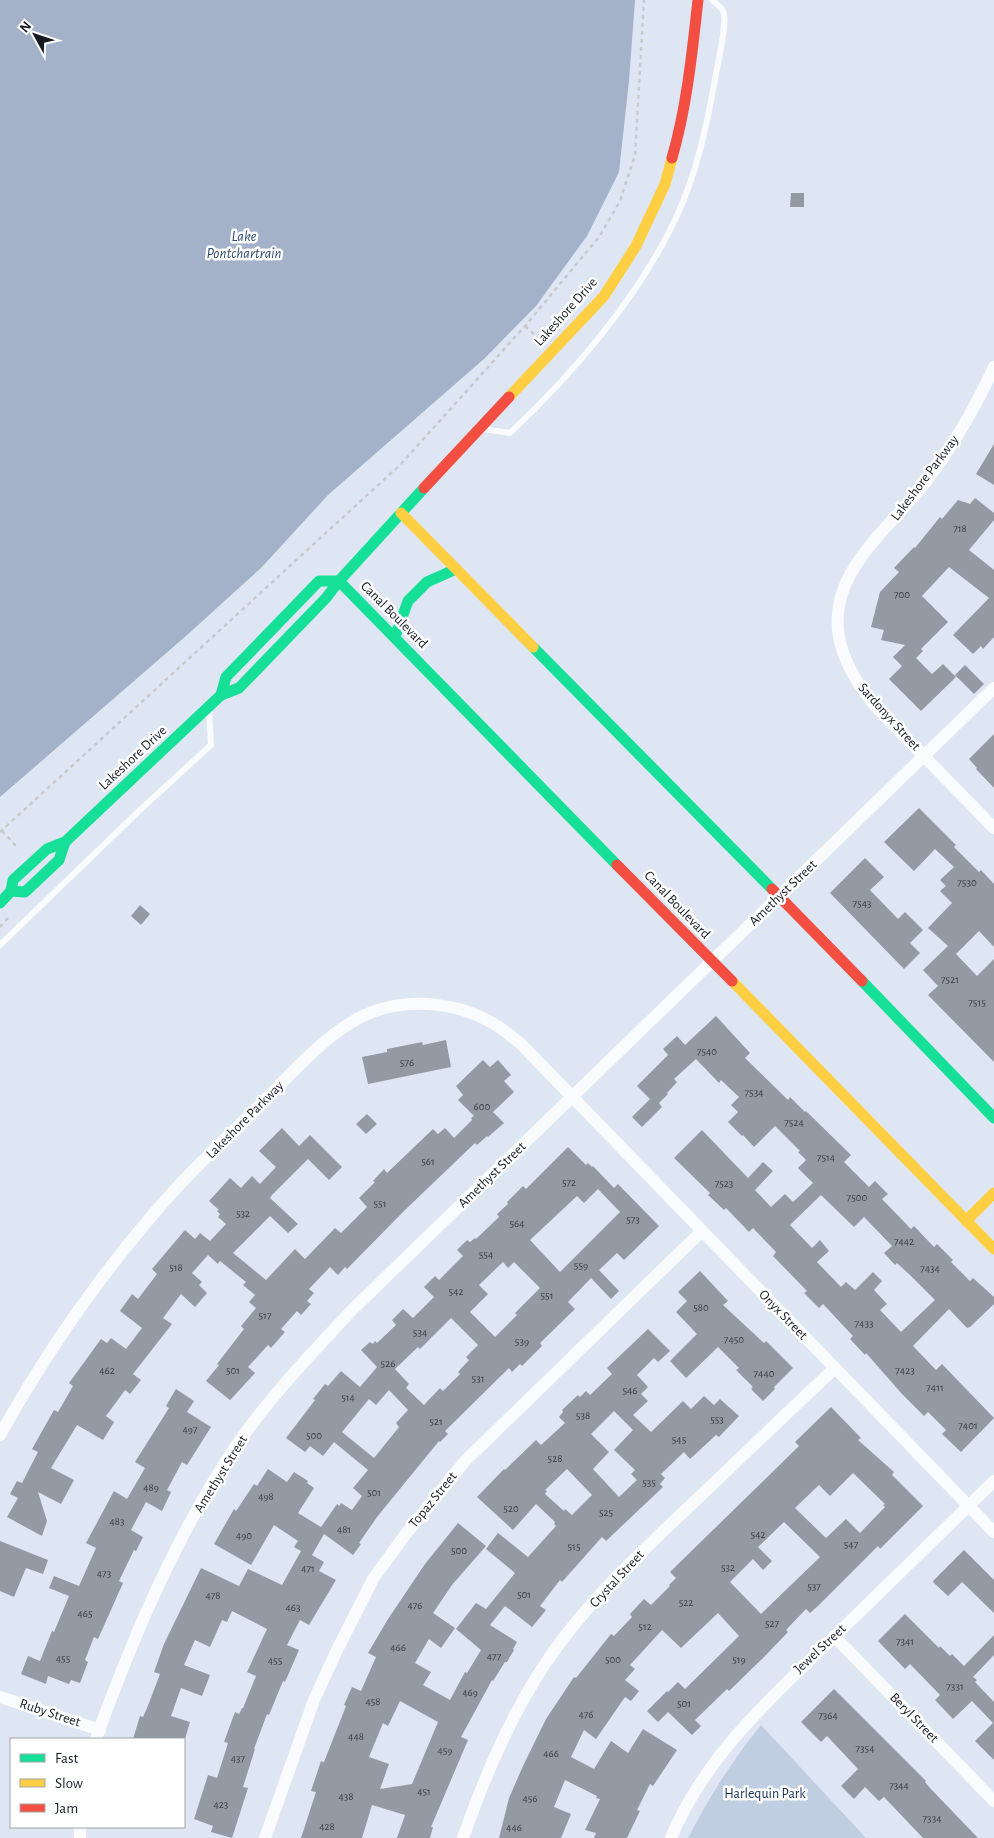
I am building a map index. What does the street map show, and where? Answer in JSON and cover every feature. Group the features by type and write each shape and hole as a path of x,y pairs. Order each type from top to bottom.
{"street":[{"name":"Lakeshore Drive","path":"0,903 11,891 13,880 47,849 65,842 221,695 239,688 326,598 401,513 604,296 636,246 665,184 680,135 688,89 698,0"},
{"name":"Lakeshore Parkway","path":"846,582 859,559 924,483 952,445 980,399 994,367"},
{"path":"401,513 780,896 994,1118"},
{"path":"395,637 408,601 427,582 456,569"},
{"name":"Lakeshore Drive","path":"221,695 226,677 319,581 339,581"},
{"name":"Canal Boulevard","path":"339,581 994,1250"},
{"name":"Sardonyx Street","path":"846,582 837,624 842,653 849,670 860,688 876,707 994,828"},
{"name":"Amethyst Street","path":"98,1734 141,1623 201,1502 229,1457 272,1398 352,1310 994,688"},
{"name":"Lakeshore Drive","path":"11,891 25,892 59,860 65,842"},
{"name":"Lakeshore Parkway","path":"0,1435 18,1402 57,1340 151,1217 190,1174 299,1065 325,1042 355,1020 378,1010 394,1006 422,1004 448,1006 472,1014 501,1028 522,1045 572,1097"},
{"name":"Onyx Street","path":"572,1097 994,1532"},
{"path":"966,1221 994,1193"},
{"name":"Topaz Street","path":"265,1838 314,1700 373,1579 405,1535 465,1461 702,1231"},
{"name":"Crystal Street","path":"463,1838 478,1794 502,1739 548,1661 573,1628 618,1576 658,1536 835,1368"},
{"name":"Jewel Street","path":"671,1838 678,1820 701,1782 738,1732 787,1680 994,1481"},
{"name":"Beryl Street","path":"834,1636 994,1800"},
{"name":"Ruby Street","path":"0,1697 98,1734"}],"lane":[{"path":"480,428 510,433 543,402 576,364 646,275 674,223 693,173 710,110 724,17 723,11 712,0"},
{"path":"0,945 211,745 209,706"}],"path":[{"path":"18,848 1,831 401,464 525,326 599,237 620,201 634,155 644,0"},
{"path":"525,326 538,338"}],"green space":[{"name":"Harlequin Park","path":"761,1725 866,1838 688,1838 704,1808 740,1752"}],"water":[{"name":"Lake Pontchartrain","path":"0,0 635,0 629,81 619,172 587,236 536,306 485,358 328,495 261,568 186,636 0,797"}],"building":[{"path":"791,193 804,193 804,207 790,207"},
{"path":"994,444 994,485 976,474"},
{"path":"975,498 994,513 994,520 969,550 994,570 994,637 983,649 981,646 973,654 953,635 989,598 949,567 922,596 948,622 921,649 923,651 916,658 932,674 943,664 956,677 921,711 889,679 902,666 893,657 905,645 881,640 884,630 871,627 880,592 899,572 894,568 915,548 940,517 942,519 958,500 970,504"},
{"path":"965,665 984,684 974,694 955,675"},
{"path":"994,734 994,788 969,759"},
{"path":"919,808 956,845 954,847 994,884 994,947 979,931 956,954 977,976 994,959 994,1062 928,995 938,986 923,970 948,946 928,928 952,903 940,891 946,886 940,880 954,867 935,849 914,871 884,842"},
{"path":"865,858 884,877 870,890 898,919 905,912 923,930 910,943 920,953 904,969 830,893"},
{"path":"140,905 150,914 141,925 131,916"},
{"path":"716,1016 750,1053 745,1058 788,1100 790,1097 806,1111 851,1155 844,1162 869,1187 875,1181 888,1194 882,1199 911,1229 914,1226 934,1247 937,1244 953,1260 951,1262 970,1281 973,1278 994,1297 994,1304 970,1327 967,1328 949,1309 913,1346 936,1370 942,1364 994,1418 961,1452 942,1434 946,1430 928,1412 924,1416 866,1353 865,1355 850,1339 853,1336 823,1304 819,1308 804,1293 807,1291 773,1256 776,1252 753,1228 749,1232 726,1208 724,1210 708,1195 710,1193 674,1158 702,1130 748,1178 763,1162 773,1171 755,1190 771,1207 785,1194 793,1202 813,1183 798,1168 806,1160 798,1152 800,1151 775,1126 754,1147 728,1122 738,1112 731,1105 739,1097 721,1080 719,1083 696,1059 674,1079 677,1082 659,1103 662,1107 642,1127 632,1117 650,1099 637,1086 668,1055 663,1049 677,1036 685,1045","holes":["821,1195 854,1227 864,1217 892,1246 884,1253 935,1300 901,1332 880,1310 887,1304 874,1290 882,1281 873,1272 855,1290 846,1282 841,1287 817,1262 829,1251 820,1240 812,1248 790,1225"]},
{"path":"446,1040 451,1067 368,1084 362,1057 387,1052 387,1049 422,1042 423,1045"},
{"path":"483,1060 490,1067 498,1060 511,1075 504,1081 514,1092 493,1112 504,1123 477,1145 475,1143 347,1269 345,1267 338,1275 330,1267 309,1289 314,1293 307,1301 311,1304 301,1315 297,1311 281,1329 285,1332 271,1348 268,1345 248,1367 255,1373 230,1400 206,1381 244,1329 241,1326 256,1308 249,1302 255,1295 243,1285 246,1282 220,1261 218,1264 208,1255 192,1273 202,1282 199,1285 207,1293 195,1307 181,1294 163,1318 172,1324 133,1374 141,1380 130,1394 125,1390 106,1416 114,1422 103,1440 77,1425 51,1468 74,1480 61,1504 38,1492 47,1521 42,1536 7,1517 18,1498 10,1494 17,1481 22,1483 38,1452 32,1449 54,1410 58,1412 73,1386 69,1383 101,1339 107,1343 111,1338 126,1349 142,1328 120,1311 132,1294 138,1299 157,1274 152,1269 185,1230 195,1239 200,1233 210,1241 226,1224 218,1217 220,1214 217,1211 219,1210 209,1201 230,1178 241,1188 252,1176 260,1184 276,1167 259,1151 282,1128 299,1146 310,1135 342,1167 329,1180 308,1159 272,1195 270,1198 298,1224 288,1233 270,1216 233,1253 266,1280 295,1249 305,1259 335,1228 341,1233 367,1207 359,1198 375,1182 373,1181 384,1169 387,1173 433,1129 438,1134 445,1128 454,1138 472,1120 471,1118 474,1116 458,1100 463,1095 456,1086"},
{"path":"367,1114 377,1124 366,1134 356,1124"},
{"path":"568,1147 586,1165 588,1163 593,1166 614,1188 618,1184 659,1226 624,1260 617,1253 599,1270 619,1291 611,1299 591,1278 568,1302 575,1309 540,1343 542,1346 522,1366 520,1364 512,1372 509,1368 445,1431 448,1434 439,1441 377,1517 353,1555 324,1534 312,1555 324,1562 319,1571 336,1580 309,1625 300,1620 287,1645 299,1650 285,1682 283,1681 269,1715 267,1714 254,1749 243,1787 248,1788 232,1838 211,1832 213,1826 194,1819 208,1775 217,1778 228,1743 224,1742 235,1712 239,1714 243,1708 256,1676 247,1672 267,1629 232,1611 227,1622 222,1620 210,1647 195,1640 184,1665 210,1675 202,1696 181,1688 171,1716 190,1722 185,1739 133,1738 140,1716 143,1717 160,1674 154,1672 164,1644 201,1568 239,1586 248,1569 282,1585 301,1551 294,1547 298,1541 274,1525 251,1565 214,1544 234,1509 236,1511 254,1484 257,1486 268,1469 287,1482 294,1472 308,1481 307,1483 314,1488 298,1513 321,1527 337,1504 339,1506 341,1503 352,1510 362,1496 353,1488 368,1470 334,1442 323,1456 310,1446 305,1452 286,1438 325,1384 328,1386 341,1371 360,1387 377,1367 361,1350 370,1342 373,1344 375,1341 377,1343 396,1325 392,1320 403,1309 413,1318 434,1297 424,1287 435,1276 439,1280 463,1256 457,1250 467,1240 470,1242 476,1239 499,1217 497,1214 523,1186 526,1189","holes":["598,1189 620,1212 560,1272 530,1240 577,1196 584,1203","503,1262 508,1268 514,1262 540,1288 515,1313 517,1315 495,1337 470,1312 488,1294 479,1285","451,1318 478,1345 466,1357 469,1360 458,1372 460,1374 443,1391 440,1388 424,1405 406,1388 409,1384 395,1369 418,1347 420,1349","389,1390 408,1410 396,1423 399,1427 374,1458 342,1432 369,1399 376,1405"]},
{"path":"700,1271 728,1301 723,1305 764,1343 766,1341 793,1368 763,1401 751,1389 753,1387 736,1370 739,1368 718,1347 686,1378 670,1361 697,1334 676,1312 687,1301 678,1292"},
{"path":"648,1329 670,1351 658,1362 654,1358 637,1375 648,1387 641,1394 648,1401 633,1415 651,1432 683,1401 691,1409 704,1396 714,1405 720,1399 739,1416 719,1437 716,1435 690,1459 684,1452 661,1474 665,1478 660,1484 663,1487 606,1541 602,1537 562,1582 560,1580 540,1606 546,1610 532,1627 505,1606 490,1625 517,1642 507,1662 505,1662 492,1680 461,1737 468,1740 431,1827 433,1827 430,1838 397,1838 405,1815 372,1805 362,1838 301,1838 316,1792 311,1791 321,1761 324,1762 346,1706 344,1705 352,1687 361,1691 376,1657 368,1653 425,1564 458,1523 486,1546 452,1585 433,1613 455,1628 441,1648 429,1639 415,1663 431,1672 423,1685 450,1700 465,1672 467,1673 481,1650 456,1629 476,1603 486,1609 515,1573 486,1549 498,1533 528,1557 556,1526 555,1522 536,1504 513,1530 477,1497 536,1440 541,1445 565,1423 559,1417 563,1412 562,1410 578,1395 580,1397 586,1391 590,1395 612,1374 607,1368","holes":["614,1411 633,1430 614,1450 635,1470 631,1474 637,1480 619,1497 593,1469 609,1452 591,1434","567,1469 592,1495 572,1515 565,1509 564,1511 545,1494 547,1491 545,1490","400,1701 438,1722 412,1784 380,1789 389,1764 369,1757 383,1723 388,1726"]},
{"path":"176,1389 194,1401 187,1412 211,1427 187,1465 182,1462 167,1490 171,1492 162,1511 146,1502 131,1530 143,1537 136,1551 134,1550 119,1581 123,1583 98,1639 94,1637 85,1660 88,1662 80,1683 71,1680 69,1684 48,1676 46,1684 21,1674 28,1656 40,1661 69,1596 49,1588 54,1576 79,1586 96,1548 86,1543 114,1491 127,1499 145,1468 135,1462 169,1408 166,1406"},
{"path":"831,1407 861,1438 858,1440 894,1472 892,1475 923,1506 880,1549 878,1546 818,1606 810,1613 806,1609 786,1630 788,1632 766,1655 729,1691 727,1689 695,1720 701,1726 692,1735 668,1712 658,1722 647,1711 678,1682 685,1689 739,1636 718,1613 681,1648 662,1630 630,1665 635,1669 625,1680 639,1691 631,1701 625,1697 596,1739 584,1730 571,1757 594,1769 611,1741 628,1753 643,1729 677,1750 653,1786 650,1784 637,1810 640,1811 627,1838 594,1838 596,1833 585,1830 600,1799 565,1780 554,1807 571,1814 561,1838 499,1838 509,1798 523,1766 546,1719 574,1677 576,1678 611,1634 614,1636 632,1617 630,1614 644,1599 651,1605 670,1586 676,1578 670,1572 799,1446 795,1442","holes":["853,1473 885,1504 883,1505 885,1507 860,1533 846,1519 826,1538 795,1508 819,1485 830,1496","784,1522 820,1557 761,1614 730,1582 753,1559 763,1570 772,1561 758,1547"]},
{"path":"0,1541 48,1560 43,1574 26,1568 14,1597 0,1591"},
{"path":"964,1550 994,1580 994,1613 962,1582 948,1596 933,1581"},
{"path":"905,1614 939,1648 940,1646 950,1656 952,1654 964,1666 994,1635 994,1655 973,1677 977,1680 975,1682 994,1702 994,1760 975,1741 993,1723 972,1701 953,1719 935,1700 940,1695 910,1664 905,1669 878,1641"},
{"path":"834,1689 926,1781 930,1788 978,1838 923,1838 884,1797 879,1801 865,1787 854,1799 841,1786 858,1769 827,1736 821,1742 801,1722"}],"traffic: fast":[{"path":"0,903 11,891 13,880 47,849 65,842 221,695 239,688 326,598 339,581 424,488"},
{"path":"395,637 408,601 427,582 456,569"},
{"path":"221,695 226,677 319,581 339,581"},
{"path":"339,581 617,865"},
{"path":"533,647 772,889"},
{"path":"11,891 25,892 59,860 65,842"},
{"path":"862,981 994,1118"}],"traffic: slow":[{"path":"509,397 604,296 636,246 665,184 672,158"},
{"path":"401,513 533,647"},
{"path":"732,981 994,1249"},
{"path":"966,1221 994,1193"}],"traffic: jam":[{"path":"672,158 685,99 698,0"},
{"path":"424,488 509,397"},
{"path":"617,865 732,981"},
{"path":"772,889 862,981"}]}
